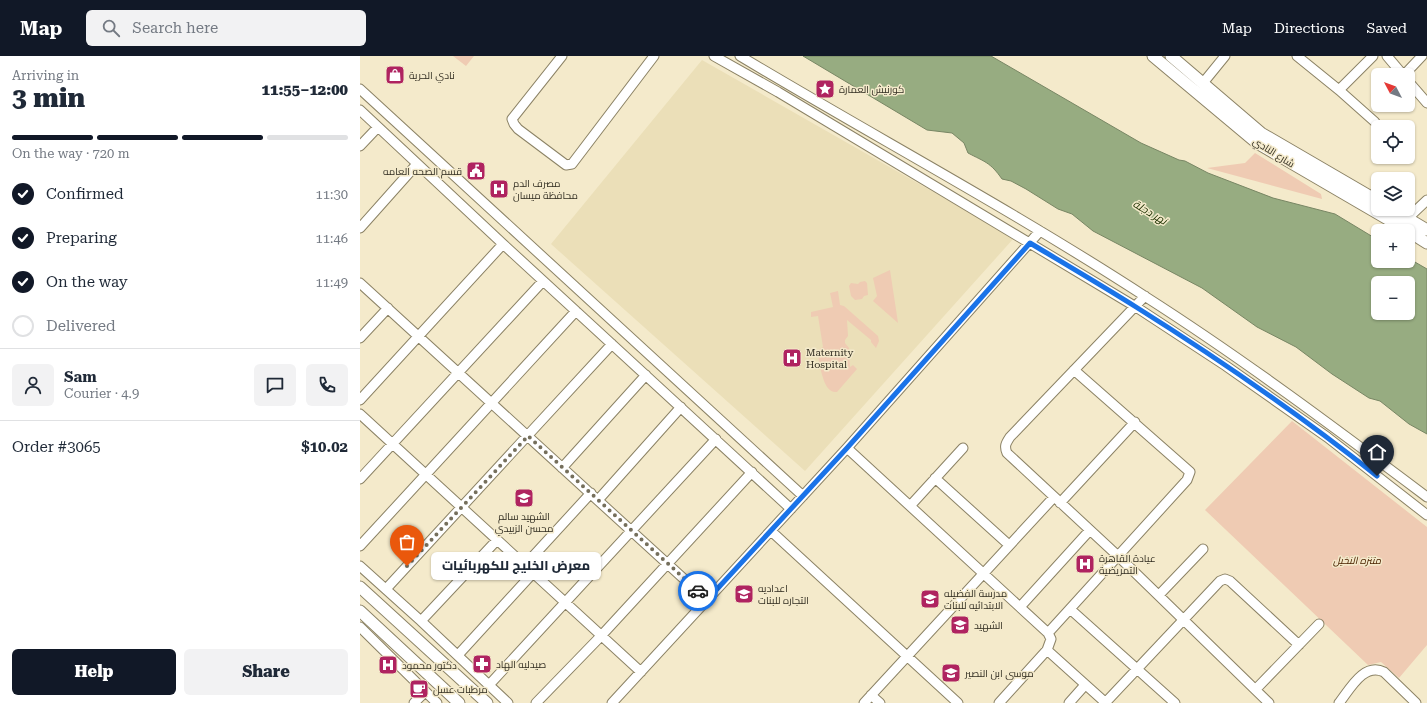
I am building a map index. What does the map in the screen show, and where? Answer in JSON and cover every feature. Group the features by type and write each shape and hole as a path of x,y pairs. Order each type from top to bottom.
{"main road":[{"name":"شارع النادي","path":"1153,56 1257,143 1396,224"},
{"name":"شارع النادي","path":"1171,56 1261,133 1371,197"},
{"path":"1404,216 1427,230"},
{"name":"شارع النادي","path":"1415,235 1427,243"},
{"path":"360,586 487,703"},
{"path":"360,611 459,703"}],"street":[{"path":"562,56 512,119 518,129 566,165 572,164 654,56"},
{"path":"714,56 791,100 1136,307 1226,366 1327,437 1427,515"},
{"path":"740,56 1040,231 1145,296 1233,355 1334,427 1427,497"},
{"path":"1203,83 1225,56"},
{"path":"1296,56 1340,90 1373,120"},
{"path":"1340,90 1373,56"},
{"path":"1387,56 1398,68"},
{"path":"1411,68 1422,56"},
{"path":"1415,88 1427,103"},
{"path":"360,89 803,496"},
{"path":"360,110 791,509"},
{"path":"360,146 378,127"},
{"path":"360,228 417,164"},
{"path":"1408,218 1427,200"},
{"path":"612,703 847,448 1040,231"},
{"path":"360,400 503,244"},
{"path":"360,479 543,281"},
{"path":"360,283 707,600"},
{"path":"1145,296 1010,437 1005,448 1007,453 1159,595 1269,703"},
{"path":"360,338 388,308"},
{"path":"587,321 599,309"},
{"path":"360,546 576,311"},
{"path":"386,589 612,344"},
{"path":"1048,633 1189,477 1190,472 1135,422 1074,370"},
{"path":"562,468 646,375"},
{"path":"524,565 594,497 681,407"},
{"path":"360,414 641,672"},
{"path":"864,703 1009,545 1057,500 1135,422"},
{"path":"489,686 716,439"},
{"path":"847,448 1048,633 1052,640 1047,650 999,703"},
{"path":"910,506 963,448"},
{"path":"536,703 601,636 752,472"},
{"path":"935,478 1009,545"},
{"path":"1020,607 1090,530"},
{"path":"771,531 958,703"},
{"path":"421,621 497,540"},
{"path":"1159,595 1203,549"},
{"path":"360,566 458,655 508,703"},
{"path":"458,655 533,573"},
{"path":"1047,650 1105,703 1183,619 1220,581 1225,579 1230,581 1299,645"},
{"path":"1070,609 1175,703"},
{"path":"1256,689 1319,624"},
{"path":"360,627 437,703"},
{"path":"1339,703 1364,672 1371,669 1378,669 1384,672 1416,703"},
{"path":"1069,703 1086,685"},
{"path":"414,703 425,692"},
{"path":"871,695 880,703"}],"shaded area":[{"name":"Maternity Hospital","path":"702,60 1014,238 805,471 551,244"}],"green space":[{"path":"453,56 474,56 466,66"},
{"path":"1255,153 1321,194 1322,199 1207,168 1245,163"},
{"path":"890,270 898,323 873,301 877,296 873,278"},
{"path":"865,281 867,283 868,295 864,296 862,299 855,300 851,296 849,286 851,283 858,284"},
{"path":"838,291 840,305 844,306 878,336 879,341 876,348 871,340 847,320 848,336 845,343 849,348 850,367 853,365 857,369 837,392 828,388 822,376 817,351 823,347 818,316 811,317 811,312 833,307 830,293"},
{"name":"متنزه النخيل","path":"1292,421 1427,527 1427,645 1399,678 1381,662 1368,665 1205,510"}],"water":[{"name":"نهر دجلة","path":"803,56 991,56 1141,143 1179,160 1185,161 1208,173 1273,198 1335,214 1371,236 1371,268 1415,268 1415,262 1427,269 1427,434 1409,424 1380,401 1369,398 1332,374 1296,347 1257,327 1202,288 1093,231 1072,214 1058,209 1011,181 1002,179 990,166 968,153 964,143 952,133 927,130"}],"way so far":[{"path":"407,566 528,436 698,591"}],"place":[{"name":"نادي الحرية","path":"395,75"},
{"name":"كورنيش العمارة","path":"825,89"},
{"name":"قسم الصحه العامه","path":"476,171"},
{"name":"مصرف الدم محافظة ميسان","path":"499,189"},
{"name":"Maternity Hospital","path":"792,358"},
{"name":"الشهيد سالم محسن الزبيدي","path":"524,498"},
{"name":"عيادة القاهرة التمريضية","path":"1085,564"},
{"name":"معرض الخليج للكهربائيات","path":"407,566"},
{"name":"اعداديه التجاره للبنات","path":"744,594"},
{"name":"مدرسة الفضيله الابتدائيه للبنات","path":"930,599"},
{"name":"الشهيد","path":"960,625"},
{"name":"صيدليه الهاد","path":"482,664"},
{"name":"دكتور محمود","path":"388,665"},
{"name":"موسى ابن النصير","path":"951,673"},
{"name":"مرطبات عسل","path":"419,689"}],"route":[{"path":"698,591 707,600 847,448 1030,243 1136,307 1226,366 1327,437 1377,476"}]}
